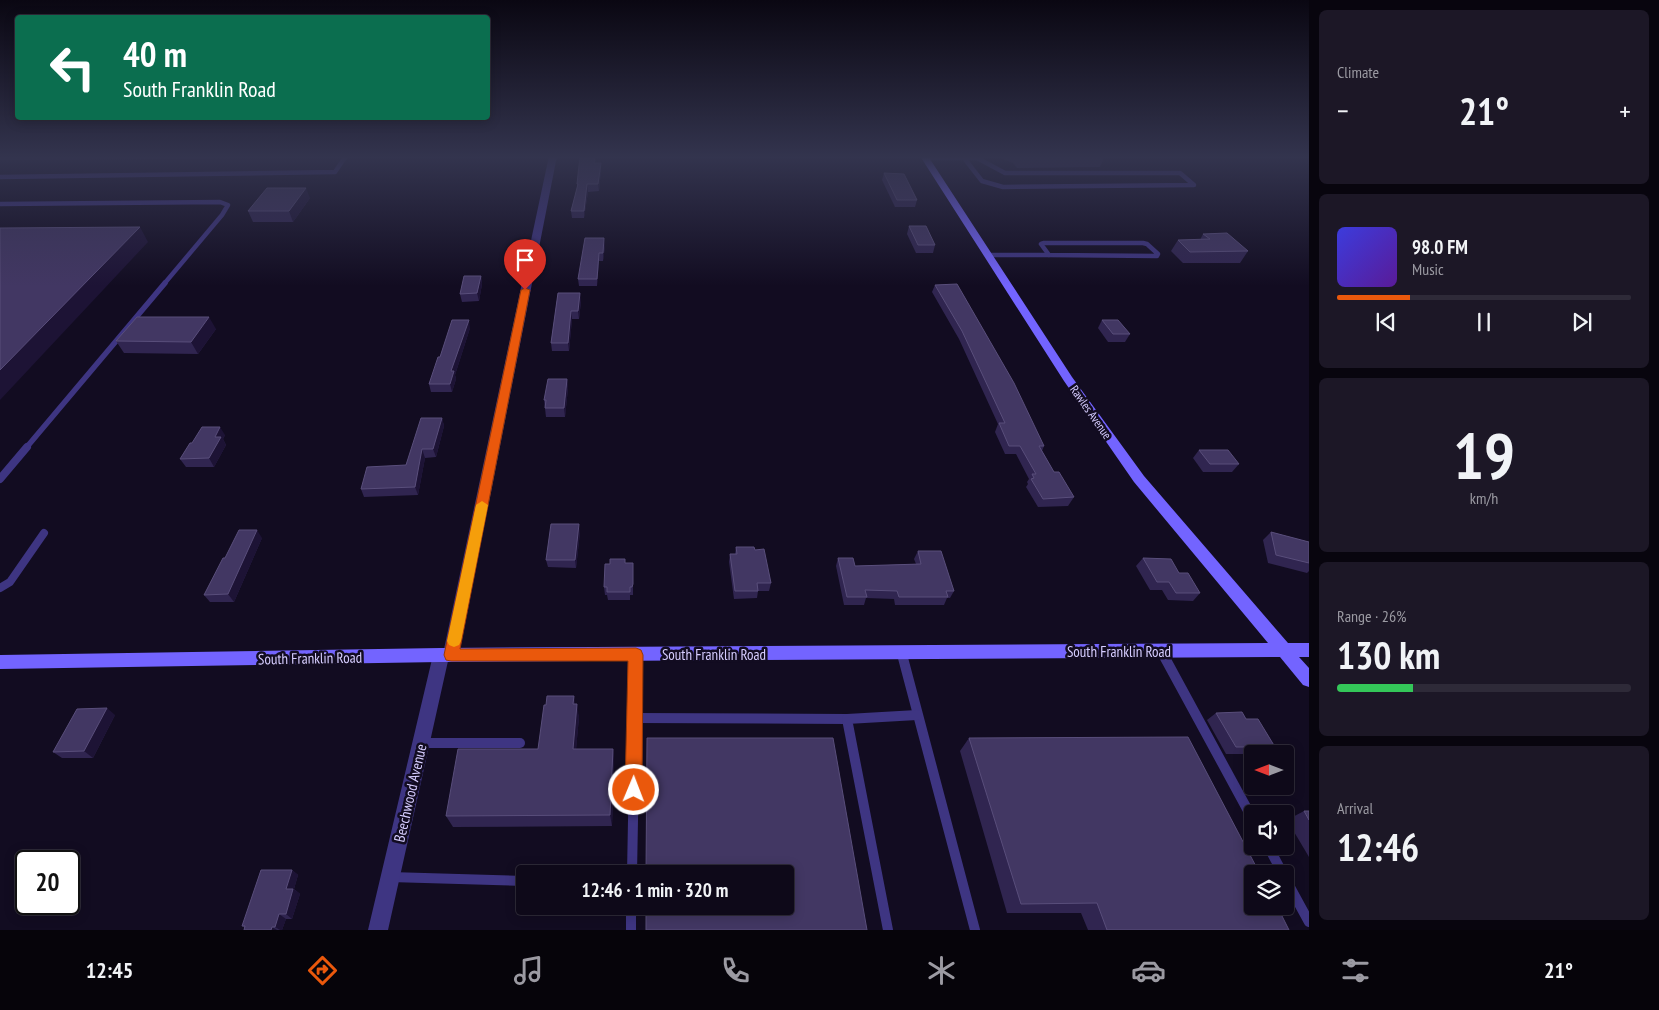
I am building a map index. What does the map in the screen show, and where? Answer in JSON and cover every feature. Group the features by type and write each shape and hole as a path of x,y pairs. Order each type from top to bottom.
{"main road":[{"name":"Rawles Avenue","path":"952,199 1068,379 1139,479 1309,680"},
{"name":"South Franklin Road","path":"0,662 446,655 1309,650"}],"street":[{"name":"Beechwood Avenue","path":"378,930 421,743 446,655 544,199"}],"lane":[{"path":"0,204 220,202 228,205 222,215 0,479"},
{"path":"988,255 1049,256 1157,256 1158,254 1147,244 1143,243 1041,244 1049,256"},
{"path":"0,588 10,582 44,532"},
{"path":"1162,651 1245,805"},
{"path":"902,652 975,930"},
{"path":"632,865 636,655"},
{"path":"635,718 847,719 917,715"},
{"path":"847,719 888,930"},
{"path":"421,743 520,743"},
{"path":"390,877 516,880"},
{"path":"1294,894 1309,922"},
{"path":"631,915 631,930"}],"building":[{"path":"258,199 298,199 289,211 248,211"},
{"path":"574,199 585,199 584,211 571,211"},
{"path":"909,226 926,226 935,245 918,245"},
{"path":"140,227 0,370 0,228"},
{"path":"1227,233 1248,251 1190,252 1178,240 1210,239 1203,234"},
{"path":"585,238 604,238 603,253 599,253 597,279 578,279"},
{"path":"464,276 481,276 477,293 460,294"},
{"path":"957,284 1014,383 1044,446 1039,446 1054,472 1059,472 1074,497 1043,499 1031,479 1034,478 1032,474 1036,474 1020,446 1009,446 999,423 1005,423 962,331 935,285"},
{"path":"558,293 580,293 578,311 571,311 568,343 551,343"},
{"path":"137,317 209,317 191,342 116,341"},
{"path":"452,320 469,320 451,371 454,371 450,384 429,384 438,357 440,357"},
{"path":"1102,320 1118,320 1130,334 1113,334"},
{"path":"548,379 567,379 564,408 545,408 546,400 544,400"},
{"path":"421,418 442,418 433,449 422,449 415,487 361,489 367,467 406,465"},
{"path":"202,427 220,427 215,437 221,437 209,458 180,459 190,443 192,443"},
{"path":"1199,450 1228,450 1239,464 1210,464"},
{"path":"551,524 579,524 575,560 546,560"},
{"path":"239,530 257,530 228,594 204,595 223,558 225,558"},
{"path":"1271,532 1309,542 1309,563 1276,555"},
{"path":"736,547 754,547 755,550 764,549 771,583 757,583 758,591 735,591 730,554 737,554"},
{"path":"918,551 941,551 954,591 946,591 948,597 899,597 897,591 865,590 867,597 847,597 838,558 853,558 855,566 921,564"},
{"path":"1143,558 1171,559 1179,573 1188,573 1200,593 1176,593 1169,582 1157,582"},
{"path":"610,559 625,559 625,563 633,563 633,584 630,587 630,592 607,592 607,587 604,587 605,564 610,564"},
{"path":"547,696 574,696 573,704 577,704 573,749 613,749 610,815 446,816 458,749 538,749"},
{"path":"107,708 84,751 53,752 77,709"},
{"path":"1242,712 1246,719 1258,719 1274,745 1244,745 1244,747 1236,747 1216,713"},
{"path":"1188,737 1244,844 1244,855 1250,855 1255,865 1244,865 1244,915 1282,915 1289,930 1107,930 1097,903 1021,904 969,738"},
{"path":"647,738 833,738 867,930 646,930 646,915 794,915 794,865 646,865"},
{"path":"1304,811 1309,811 1309,820"},
{"path":"261,870 292,870 286,889 293,889 286,914 279,914 275,927 272,927 271,930 244,930 245,926 242,926"}],"slow traffic":[{"path":"454,641 482,505"}],"route":[{"path":"525,290 451,655 636,655 634,790"}]}
